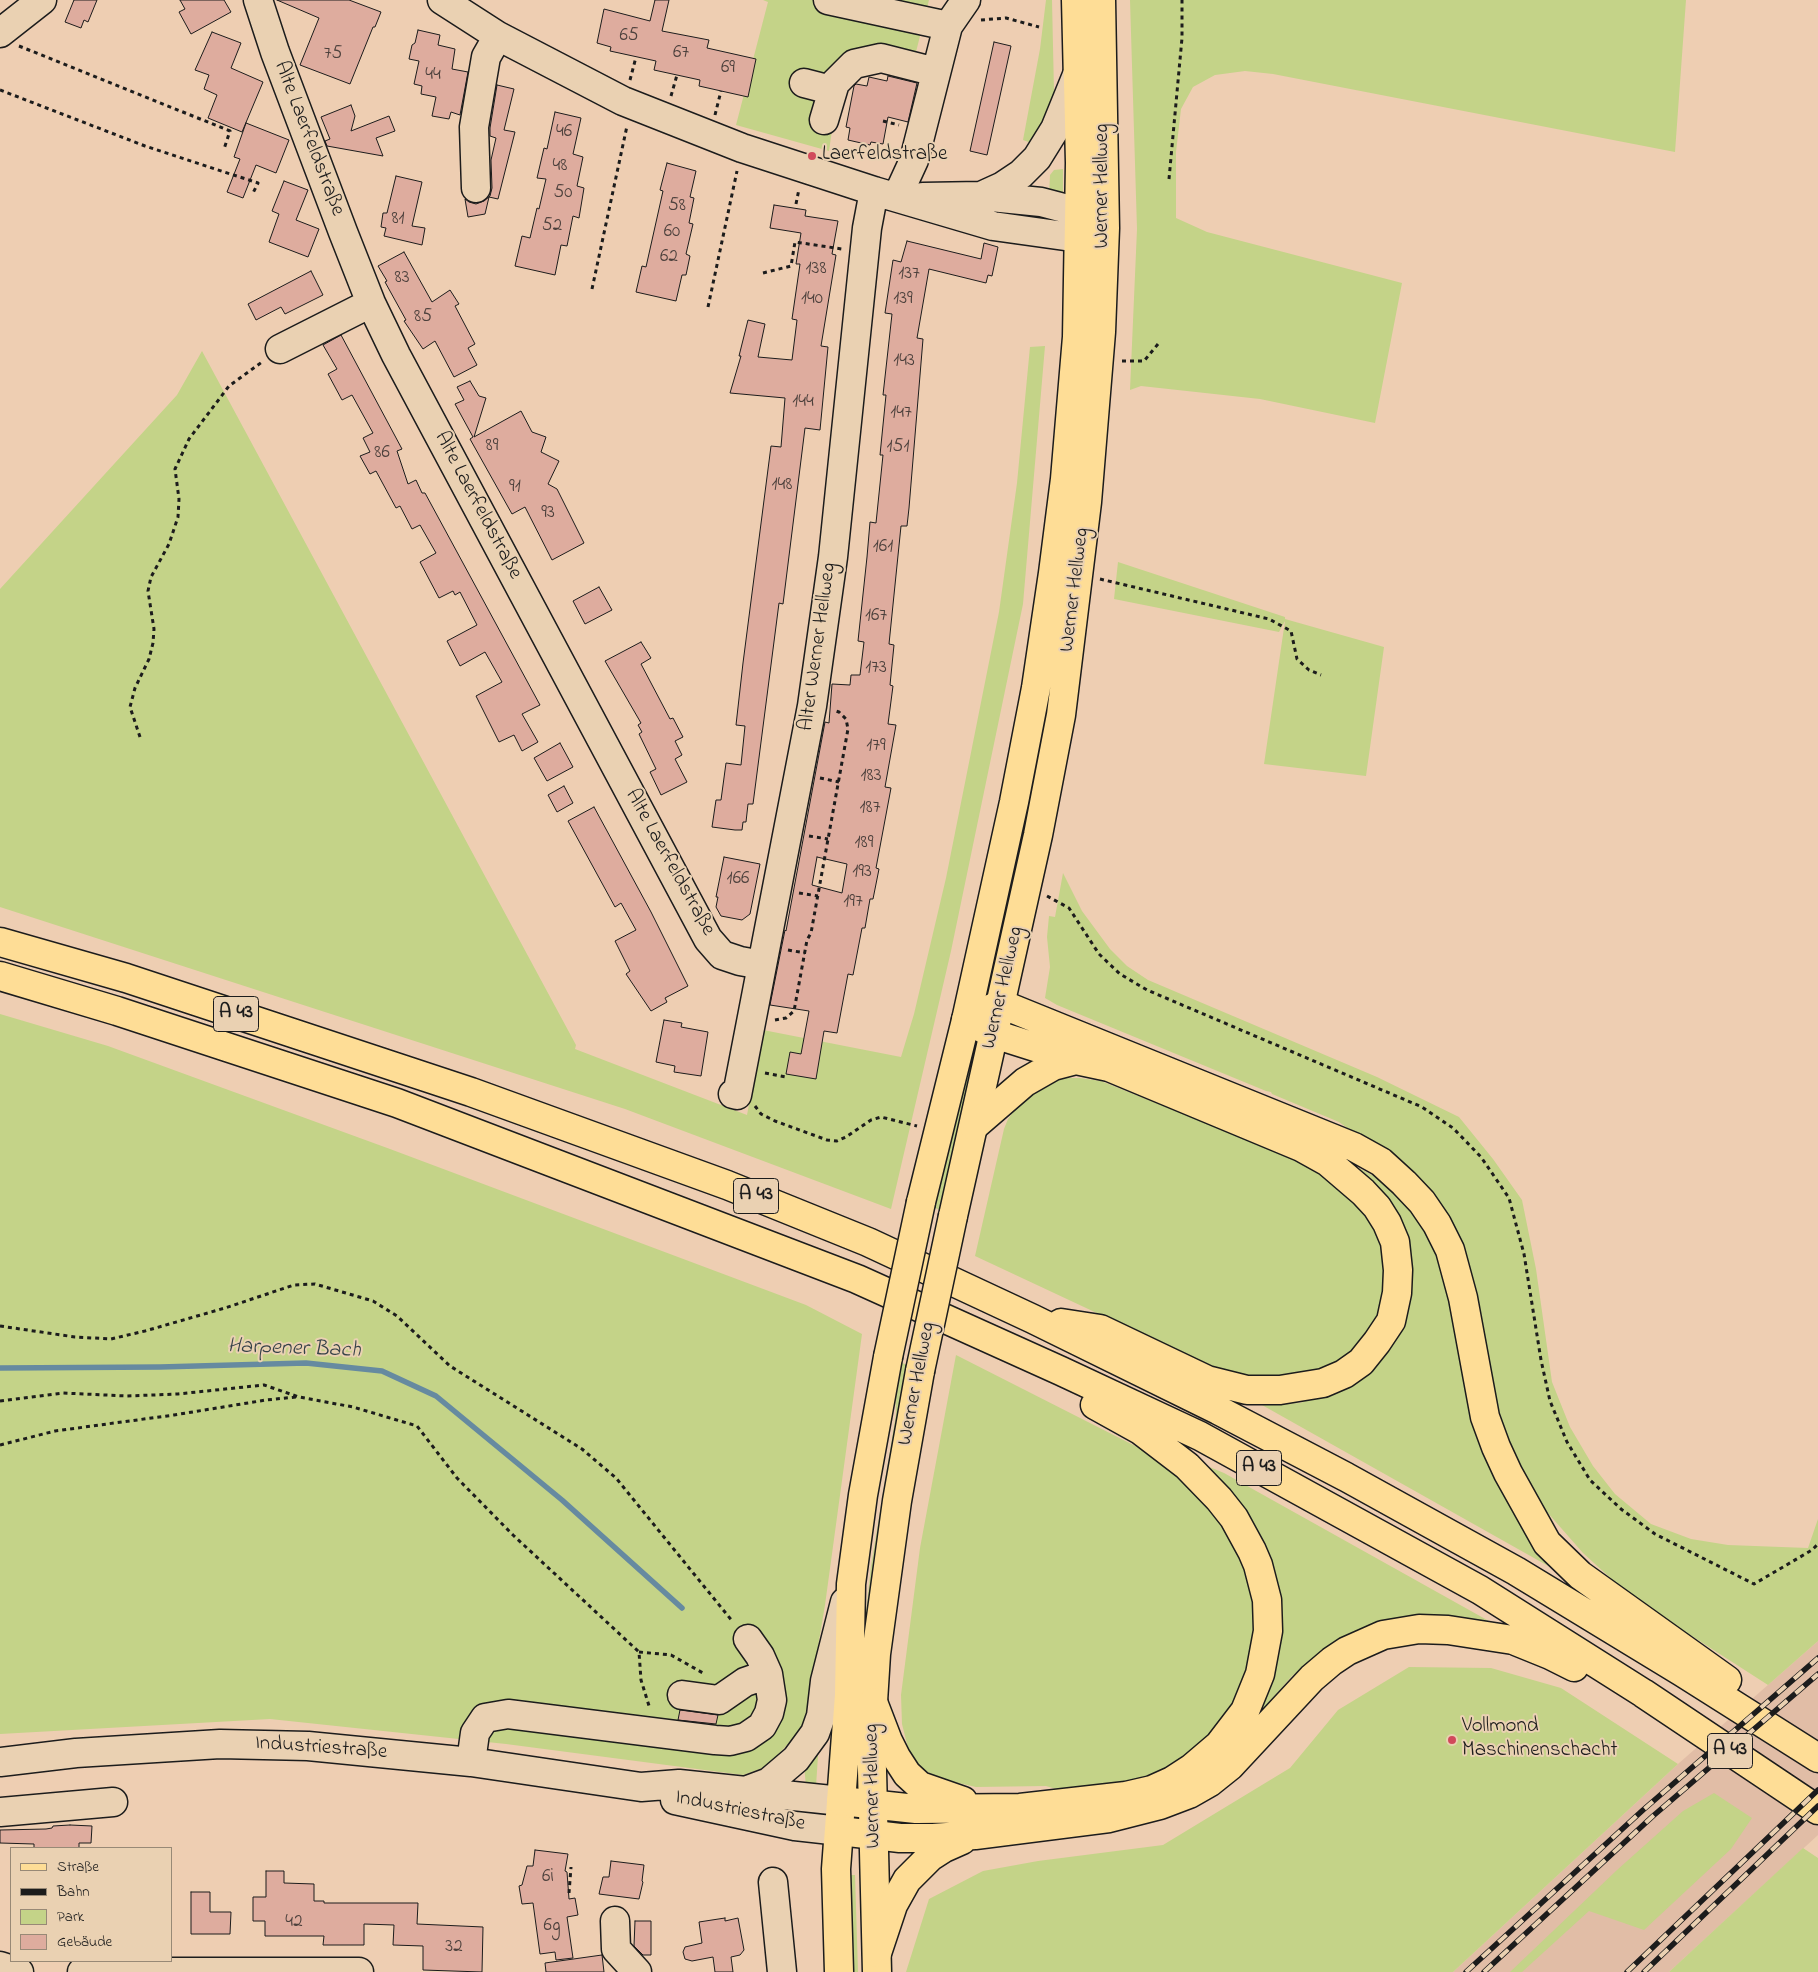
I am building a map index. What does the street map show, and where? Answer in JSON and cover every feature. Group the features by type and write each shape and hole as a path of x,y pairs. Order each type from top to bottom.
{"main road":[{"name":"Werner Hellweg","path":"839,1972 836,1869 849,1695 851,1584 863,1495 888,1357 921,1202 966,1020 1028,734 1053,574 1065,478 1077,337 1080,163 1076,0"},
{"name":"Werner Hellweg","path":"877,1963 873,1804 873,1702 876,1654 897,1501 920,1371 1038,834 1061,715 1087,502 1099,361 1106,228 1101,0"},
{"name":"A 43","path":"0,942 126,978 471,1092 683,1168 868,1242 1033,1319 1227,1414 1346,1477 1490,1557 1674,1667 1813,1754"},
{"name":"A 43","path":"0,976 118,1011 397,1103 857,1279 1200,1436 1480,1590 1643,1693 1818,1810"},
{"path":"966,1020 1001,1004 1354,1147 1381,1162 1422,1202 1437,1224 1450,1250 1463,1298 1486,1417 1496,1447 1508,1473 1547,1543 1580,1575 1748,1694 1813,1754"},
{"path":"966,1020 994,1034 1076,1060 1109,1067 1301,1147 1328,1162 1363,1192 1377,1207 1387,1223 1394,1242 1398,1270 1397,1293 1390,1321 1377,1342 1361,1362 1344,1374 1323,1383 1280,1390 1247,1390 1207,1380 1100,1329 1033,1319"},
{"path":"974,1126 1025,1082 1053,1066 1076,1060"},
{"path":"841,1801 916,1809 1020,1808 1126,1796 1152,1790 1172,1781 1206,1758 1245,1711 1260,1674 1268,1631 1267,1600 1252,1551 1234,1518 1203,1481 1171,1452 1140,1430 1089,1402 898,1316 857,1279"},
{"path":"840,1831 900,1838 975,1835 1109,1818 1160,1805 1188,1794 1210,1782 1230,1766 1312,1678 1332,1661 1356,1647 1383,1635 1419,1630 1448,1630 1513,1640 1550,1654 1612,1688 1643,1693"},
{"path":"873,1702 888,1741 907,1774 920,1786 986,1808"},
{"path":"877,1963 894,1905 907,1880 930,1857 944,1848 975,1835"}],"street":[{"path":"3,31 42,0"},
{"name":"Alte Laerfeldstraße","path":"258,0 275,52 371,303 401,364 708,939 722,955 740,961 772,957"},
{"path":"442,0 476,9 498,36 632,104 742,148 993,226 1079,225 1106,228"},
{"path":"828,0 948,26 966,0"},
{"name":"Alter Werner Hellweg","path":"735,1090 752,1016 772,957 812,706 824,624 864,253 886,194 914,160 948,26"},
{"path":"476,188 474,127 486,57 498,36"},
{"path":"824,120 831,90 835,83 854,64 881,58 936,72"},
{"path":"981,196 1003,186 1021,174 1037,158 1054,129 1079,70"},
{"path":"804,83 831,90"},
{"path":"886,194 981,196 1041,202 1079,225"},
{"path":"280,349 371,303"},
{"name":"Werner Hellweg","path":"832,1654 841,1614 851,1584"},
{"path":"471,1762 475,1733 486,1718 508,1714 730,1741 746,1737 762,1726 769,1713 772,1700 768,1674 760,1656 748,1639"},
{"name":"Industriestraße","path":"745,1791 769,1782 796,1760 810,1741 821,1716 825,1681 832,1654"},
{"path":"682,1694 719,1700 745,1682 768,1674"},
{"name":"Industriestraße","path":"0,1762 76,1753 220,1744 308,1746 471,1762 641,1787 673,1799 795,1826 840,1831"},
{"name":"Industriestraße","path":"641,1787 679,1784 841,1801"},
{"path":"0,1812 113,1802"},
{"path":"773,1882 782,1972"},
{"path":"615,1921 616,1949 637,1972"},
{"path":"0,1966 19,1972"},
{"path":"82,1972 360,1972"}],"path":[{"path":"1169,178 1182,38 1182,0"},
{"path":"1006,18 1039,27"},
{"path":"3,31 19,46 230,131 224,149"},
{"path":"0,90 145,146 258,183 252,196"},
{"path":"592,289 632,104"},
{"path":"708,307 742,148"},
{"path":"763,273 791,266 795,242 864,253"},
{"path":"1099,361 1144,361 1158,344"},
{"path":"140,737 130,707 135,688 149,659 153,643 154,629 148,591 151,577 169,544 178,517 175,469 189,439 229,386 258,364"},
{"path":"1078,573 1269,619 1291,631 1297,659 1309,670 1321,675"},
{"path":"752,1016 776,1020 786,1018 794,1011 807,940 811,933 848,729"},
{"path":"817,778 839,782"},
{"path":"806,835 828,839"},
{"path":"796,892 818,896"},
{"path":"772,957 805,954"},
{"path":"766,1073 786,1077"},
{"path":"735,1090 761,1114 782,1124 827,1140 837,1140 846,1137 871,1120 881,1117 938,1132"},
{"path":"0,1326 75,1337 111,1339 145,1332 294,1285 315,1284 373,1301 397,1316 450,1366 582,1448 616,1478 714,1601 748,1639"},
{"path":"0,1401 63,1393 127,1396 178,1394 264,1386 299,1397 353,1407 417,1426 457,1478 520,1541 639,1652 671,1655 706,1675"},
{"path":"0,1445 54,1431 174,1415 266,1400 299,1397"},
{"path":"1754,1584 1812,1550 1818,1544"},
{"path":"639,1652 641,1680 657,1732"},
{"path":"569,1893 572,1867"}],"shaded area":[{"path":"1818,1641 1818,1835 1669,1972 1453,1972 1678,1764"}],"green space":[{"path":"763,0 929,0 914,60 877,50 814,94 833,123 829,151 736,125 768,2"},
{"path":"1046,0 1052,0 1054,92 1053,103 1037,145 1023,140 1040,49"},
{"path":"1130,0 1686,0 1675,152 1273,74 1245,71 1215,75 1193,87 1181,109 1176,152 1176,218 1207,232 1402,283 1375,423 1260,399 1141,386 1130,390 1137,229"},
{"path":"1063,169 1063,197 1049,196 1050,175 1054,170"},
{"path":"1045,346 1023,604 951,951 891,1209 625,1109 0,907 0,589 177,395 202,351 576,1045 575,1049 747,1115 763,1030 901,1057 914,1014 946,878 999,612 1017,483 1030,347"},
{"path":"1118,562 1285,617 1285,619 1384,647 1366,776 1264,764 1285,621 1279,632 1114,599"},
{"path":"1063,873 1082,911 1110,949 1127,966 1148,980 1377,1077 1459,1117 1493,1159 1522,1200 1536,1269 1552,1382 1570,1427 1593,1466 1615,1494 1651,1524 1691,1539 1728,1545 1808,1548 1818,1519 1818,1641 1768,1685 1670,1622 1617,1584 1583,1553 1540,1504 1519,1470 1405,1170 1339,1122 1271,1092 1057,1005 1045,998 1050,967 1047,937 1049,916 1055,917"},
{"path":"0,1014 108,1046 390,1149 806,1305 862,1334 825,1605 809,1700 802,1728 768,1766 743,1775 506,1744 270,1719 0,1734"},
{"path":"969,1057 976,1058 944,1212 931,1206"},
{"path":"1059,1078 1101,1081 1293,1158 1321,1171 1370,1212 1391,1269 1381,1316 1354,1355 1319,1375 1246,1378 1210,1366 975,1256 1004,1129 1008,1119 1016,1108 1037,1091 1035,1085"},
{"path":"1348,1162 1392,1186 1416,1209 1439,1251 1459,1348 1566,1576 1262,1405 1300,1403 1341,1388 1373,1367 1399,1334 1412,1288 1409,1250 1400,1217 1376,1184"},
{"path":"956,1355 1151,1454 1180,1477 1212,1509 1240,1552 1252,1589 1255,1629 1251,1661 1237,1699 1215,1732 1188,1757 1164,1770 1126,1785 1056,1789 1046,1786 976,1787 941,1779 922,1769 909,1752 902,1724 901,1695 920,1548"},
{"path":"898,1361 911,1367 860,1720 858,1772 853,1772 860,1668 871,1566 896,1414 895,1388"},
{"path":"1195,1461 1224,1473 1496,1625 1414,1617 1372,1624 1339,1639 1292,1676 1243,1732 1279,1600"},
{"path":"1409,1667 1491,1668 1561,1688 1678,1764 1453,1972 906,1972 929,1899 983,1871 1038,1861 1163,1845 1290,1768 1338,1710"},
{"path":"816,1753 818,1756 816,1786 806,1787 804,1764"},
{"path":"1714,1793 1752,1818 1731,1849 1644,1930 1589,1911 1522,1972 1510,1972 1617,1870 1683,1811"},
{"path":"1803,1848 1818,1858 1818,1972 1669,1972"},
{"path":"841,1875 855,1875 858,1972 843,1972"}],"building":[{"path":"74,0 97,0 88,22 84,20 81,28 65,22"},
{"path":"180,0 224,0 231,12 191,34 179,12 185,9"},
{"path":"277,0 349,0 381,12 350,84 300,65 319,18"},
{"path":"655,0 669,0 662,31 709,40 707,48 756,59 748,97 699,86 700,80 654,70 656,61 610,51 611,47 597,43 604,9 650,21"},
{"path":"418,30 440,35 438,45 455,49 452,69 468,72 460,115 451,112 449,119 432,116 436,97 421,94 422,86 414,84 419,61 409,59"},
{"path":"212,32 241,43 231,68 263,82 242,132 208,118 217,95 204,89 209,75 195,70"},
{"path":"994,42 1011,46 987,155 970,151"},
{"path":"888,76 917,83 908,122 888,117 883,144 871,142 870,145 848,140 850,128 846,127 854,86 856,84 867,86 869,77 887,81"},
{"path":"497,85 514,89 504,130 515,132 498,199 489,197 485,214 468,217 465,199 476,204 484,201 490,196 492,188 491,160 496,138 490,136 490,128"},
{"path":"351,105 355,116 351,131 389,116 395,131 376,138 383,156 327,146 325,141 330,139 321,117"},
{"path":"555,112 581,118 573,154 583,157 577,186 584,188 579,218 573,216 567,246 561,245 555,275 515,266 522,236 530,238 537,208 539,209 546,179 537,178 544,148 547,149"},
{"path":"246,123 289,140 276,173 256,165 243,198 227,192 240,159 234,157"},
{"path":"667,163 696,171 690,197 694,198 689,223 693,224 686,254 690,256 686,275 682,275 676,301 636,292 642,266 646,267 663,191 660,190"},
{"path":"396,176 422,182 412,226 425,228 422,245 384,236 386,228 381,227 383,213 387,213"},
{"path":"284,181 308,190 296,220 319,229 308,257 269,242 279,214 272,211"},
{"path":"774,205 806,210 805,216 838,221 832,254 836,255 821,346 828,347 820,430 805,428 783,604 779,603 753,804 748,804 746,822 743,822 742,830 735,830 712,827 716,800 721,800 726,763 741,765 745,726 736,725 743,663 771,446 781,447 785,398 730,393 741,356 739,356 748,320 765,324 758,357 792,360 797,320 792,319 800,264 796,264 801,233 770,228"},
{"path":"907,241 981,259 984,243 998,247 992,276 988,275 986,283 929,269 917,338 923,339 909,508 907,526 901,526 889,644 894,645 890,685 893,686 888,724 896,725 885,787 891,788 876,868 879,869 873,899 870,899 865,928 862,928 853,975 848,974 837,1033 824,1031 816,1079 786,1074 790,1052 801,1054 809,1011 770,1005 786,931 825,722 829,723 832,684 850,685 851,675 860,675 864,642 858,641 870,522 876,523 883,455 880,455 886,395 883,395 892,314 885,313 893,260 901,262","holes":["817,857 847,864 842,893 812,885"]},
{"path":"404,252 432,302 450,290 459,304 455,306 475,344 468,348 477,365 454,377 435,341 423,349 404,321 406,320 378,266"},
{"path":"311,271 323,295 285,314 281,307 256,320 248,304"},
{"path":"341,335 402,449 397,451 408,484 416,480 422,493 425,493 540,705 522,714 538,742 522,751 514,735 499,742 476,696 502,682 485,652 460,666 447,641 477,625 460,592 455,595 453,591 439,598 420,562 436,553 420,525 412,529 400,506 396,508 376,471 370,474 360,456 370,452 363,438 373,433 352,395 342,400 328,374 337,369 323,345"},
{"path":"470,381 479,396 486,398 474,437 521,411 532,432 546,437 541,452 559,461 548,484 557,489 584,543 552,560 525,507 512,514 470,439 473,437 455,404 464,400 457,387"},
{"path":"599,587 612,610 585,624 573,601"},
{"path":"641,642 651,658 641,664 670,719 673,718 683,737 675,741 682,755 675,759 687,782 661,795 650,772 656,769 639,734 642,732 638,725 641,723 605,661"},
{"path":"560,743 573,767 547,781 534,758"},
{"path":"564,786 573,803 557,812 548,795"},
{"path":"594,807 651,912 688,986 665,998 667,1002 651,1011 626,974 630,971 615,941 636,930 621,903 615,907 568,821"},
{"path":"724,857 760,864 750,914 742,920 721,916 716,907 718,897 716,897"},
{"path":"664,1020 682,1023 681,1027 708,1032 701,1076 674,1072 675,1066 656,1062"},
{"path":"680,1710 718,1715 716,1724 678,1720"},
{"path":"53,1826 92,1826 91,1843 79,1843 79,1847 34,1847 34,1844 0,1843 0,1830 46,1829"},
{"path":"535,1850 568,1854 565,1871 567,1872 569,1899 575,1898 578,1915 567,1917 573,1958 556,1960 555,1952 540,1954 533,1903 522,1904 519,1886 522,1885 527,1866 533,1866"},
{"path":"611,1861 644,1865 639,1899 599,1894 603,1877 609,1877"},
{"path":"266,1871 284,1871 284,1883 314,1884 314,1901 324,1901 324,1903 418,1903 417,1924 483,1927 482,1972 423,1970 423,1946 393,1945 394,1925 364,1924 364,1945 323,1945 324,1936 265,1936 265,1921 253,1921 253,1897 266,1897"},
{"path":"191,1892 210,1892 210,1912 231,1912 230,1934 191,1934"},
{"path":"725,1918 725,1921 738,1918 744,1950 740,1955 731,1957 733,1972 715,1972 713,1957 692,1961 685,1959 683,1952 685,1947 702,1943 699,1922"},
{"path":"635,1921 651,1921 651,1955 643,1955 634,1946"},
{"path":"602,1955 604,1972 546,1972 545,1963"}],"waterway":[{"name":"Harpener Bach","path":"0,1368 160,1367 306,1363 382,1371 436,1396 562,1500 682,1608"}],"railway":[{"path":"1466,1972 1643,1810 1818,1658"},
{"path":"1484,1972 1653,1816 1818,1674"},
{"path":"1627,1972 1818,1790"},
{"path":"1644,1972 1818,1806"}],"place":[{"name":"Laerfeldstraße","path":"812,156"},
{"name":"Vollmond Maschinenschacht","path":"1452,1740"}]}
